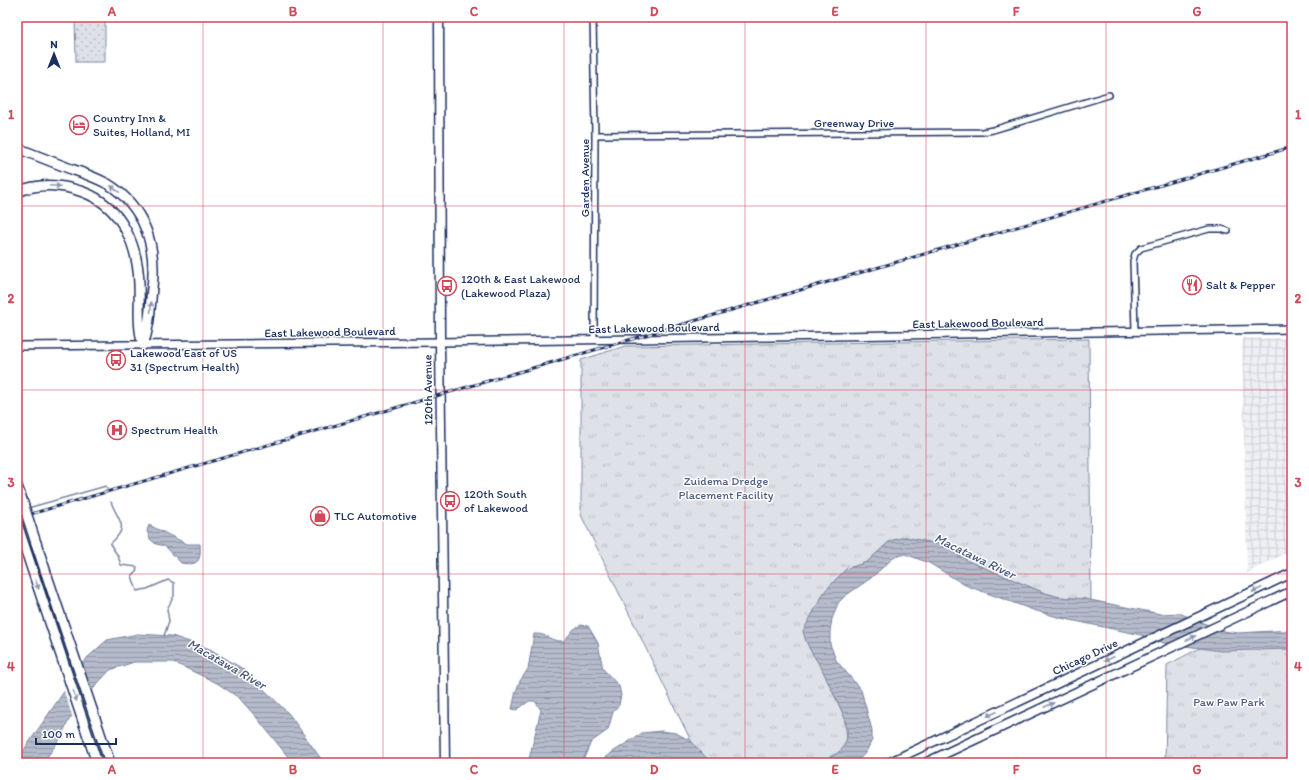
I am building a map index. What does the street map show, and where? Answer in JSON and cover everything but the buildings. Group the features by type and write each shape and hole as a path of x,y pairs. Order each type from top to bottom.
{"highway":[{"path":"17,148 103,182 121,194 136,211 144,224 150,240 154,269 150,317 143,345"},
{"path":"17,192 39,186 71,188 94,197 108,207 117,217 129,234 137,258 140,334 143,345"},
{"path":"18,490 110,763"},
{"path":"17,524 19,534 25,547 95,761"}],"main road":[{"name":"120th Avenue","path":"439,17 440,342 445,763"},
{"name":"East Lakewood Boulevard","path":"17,346 440,342 1292,329"},
{"name":"Chicago Drive","path":"888,763 1292,573"},
{"path":"925,763 1292,591"},
{"path":"955,731 958,738 958,747"}],"street":[{"name":"Garden Avenue","path":"593,17 595,135 594,339"},
{"name":"Greenway Drive","path":"595,135 982,132 1109,95"},
{"path":"1135,332 1132,261 1137,251 1141,248 1209,229 1221,229 1228,231"}],"shaded area":[{"path":"1242,338 1292,338 1292,550 1247,573"}],"green space":[{"path":"75,17 105,17 105,62 76,62"},
{"name":"Zuidema Dredge Placement Facility","path":"1089,339 1091,601 1085,599 1059,597 1045,593 969,562 942,545 905,537 890,541 867,562 846,569 825,591 813,613 809,648 823,670 844,716 847,737 845,745 840,752 818,763 711,763 698,751 689,737 581,515 581,360 625,346"},
{"name":"Paw Paw Park","path":"1215,640 1292,640 1292,763 1165,763 1167,665"}],"water":[{"path":"149,525 187,544 200,544 200,555 198,561 192,564 181,563 165,546 156,544 150,539 147,531"},
{"path":"905,537 942,545 968,561 1045,593 1059,597 1085,599 1161,614 1179,613 1223,631 1238,633 1292,630 1292,649 1221,651 1164,643 1141,635 1061,618 1033,610 965,585 929,563 905,554 893,558 871,578 845,596 838,603 832,619 830,644 836,660 861,690 872,730 872,740 866,752 858,761 854,763 818,763 834,755 843,747 847,737 847,730 846,722 840,707 822,669 808,646 803,631 825,591 846,569 867,562 890,541"},
{"path":"581,625 588,626 598,643 603,669 619,686 621,695 619,705 613,712 608,730 591,742 584,758 574,763 528,763 541,710 535,701 529,701 517,710 512,709 520,681 528,669 534,634 564,641 574,629"},
{"name":"Macatawa River","path":"138,634 172,636 210,649 243,669 289,714 324,763 293,763 239,698 217,683 173,662 134,662 110,670 98,683 69,720 59,740 43,763 17,763 17,760 87,658 107,640"},
{"path":"661,731 676,733 691,741 711,763 679,763 673,758 661,756 643,759 637,763 596,763 642,733"}],"pier":[{"path":"82,662 93,693 73,718 63,688"}],"waterway":[{"path":"28,508 106,486 107,489"},
{"path":"111,502 121,523 121,528 120,533 110,544 118,556 121,565 137,567 136,572 132,576 137,591 147,589 168,580 174,583 174,596 167,609 169,621 164,636"}],"railway":[{"path":"17,518 1292,147"}],"place":[{"name":"Country Inn & Suites, Holland, MI","path":"79,125"},
{"name":"Salt & Pepper","path":"1192,285"},
{"name":"120th & East Lakewood (Lakewood Plaza)","path":"447,286"},
{"name":"Lakewood East of US 31 (Spectrum Health)","path":"116,360"},
{"name":"Spectrum Health","path":"117,430"},
{"name":"120th South of Lakewood","path":"450,501"},
{"name":"TLC Automotive","path":"320,516"}]}
